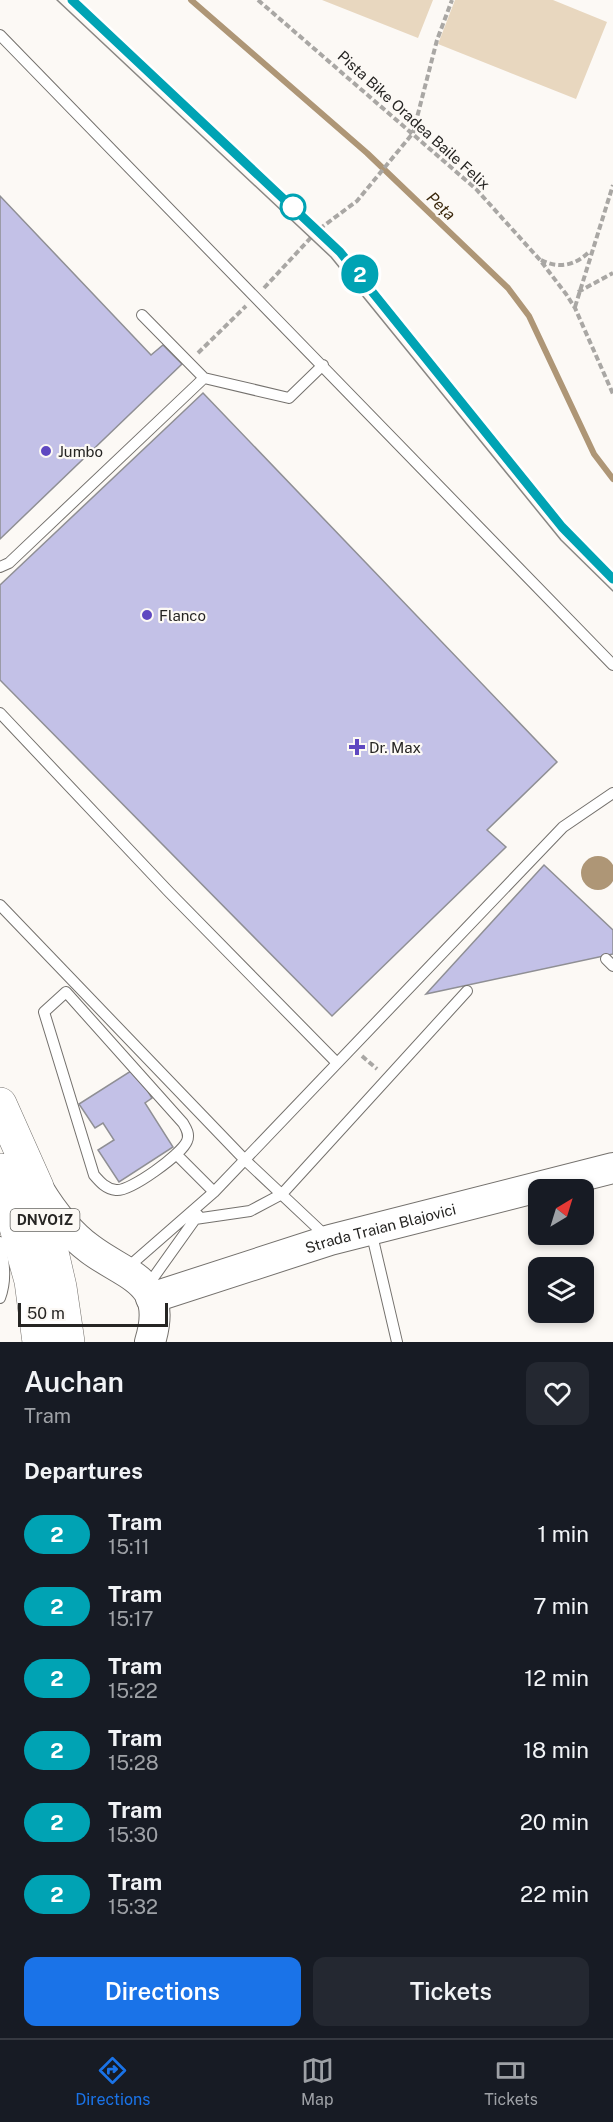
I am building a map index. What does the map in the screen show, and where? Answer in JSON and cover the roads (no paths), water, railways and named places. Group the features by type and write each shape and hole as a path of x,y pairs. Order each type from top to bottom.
{"highway":[{"name":"DNVO1Z","path":"0,1104 37,1187 58,1277 68,1342"},
{"name":"DNVO1Z","path":"0,1170 31,1281 39,1342"}],"street":[{"name":"Strada Traian Blajovici","path":"141,1285 613,1168"},
{"path":"37,1187 57,1217 72,1234 141,1285 154,1316 150,1342"}],"lane":[{"path":"0,35 613,665"},
{"path":"142,315 204,378 289,398 323,365"},
{"path":"0,567 9,563 204,378"},
{"path":"0,713 170,892 338,1063"},
{"path":"141,1285 214,1192 563,827 613,794"},
{"path":"0,905 245,1160 330,1240"},
{"path":"66,992 183,1123 188,1132 188,1140 176,1154 131,1188 117,1190 102,1185 94,1175 44,1012 75,983"},
{"path":"195,1219 250,1211 282,1194 467,990"},
{"path":"176,1154 214,1192"},
{"path":"141,1285 214,1192"},
{"path":"370,1229 397,1342"},
{"path":"0,1242 4,1264 4,1286 0,1298"}],"waterway":[{"name":"Peța","path":"191,0 367,153 508,288 529,316 594,454 613,479"}],"tram line":[{"path":"57,0 331,257 561,540 613,591"},
{"path":"72,0 340,252 561,526"},
{"name":"2","path":"72,0 340,252 361,275 562,527 580,548 613,579"}],"place":[{"name":"Jumbo","path":"46,451"},
{"name":"Flanco","path":"147,615"},
{"name":"Dr. Max","path":"357,747"}]}
